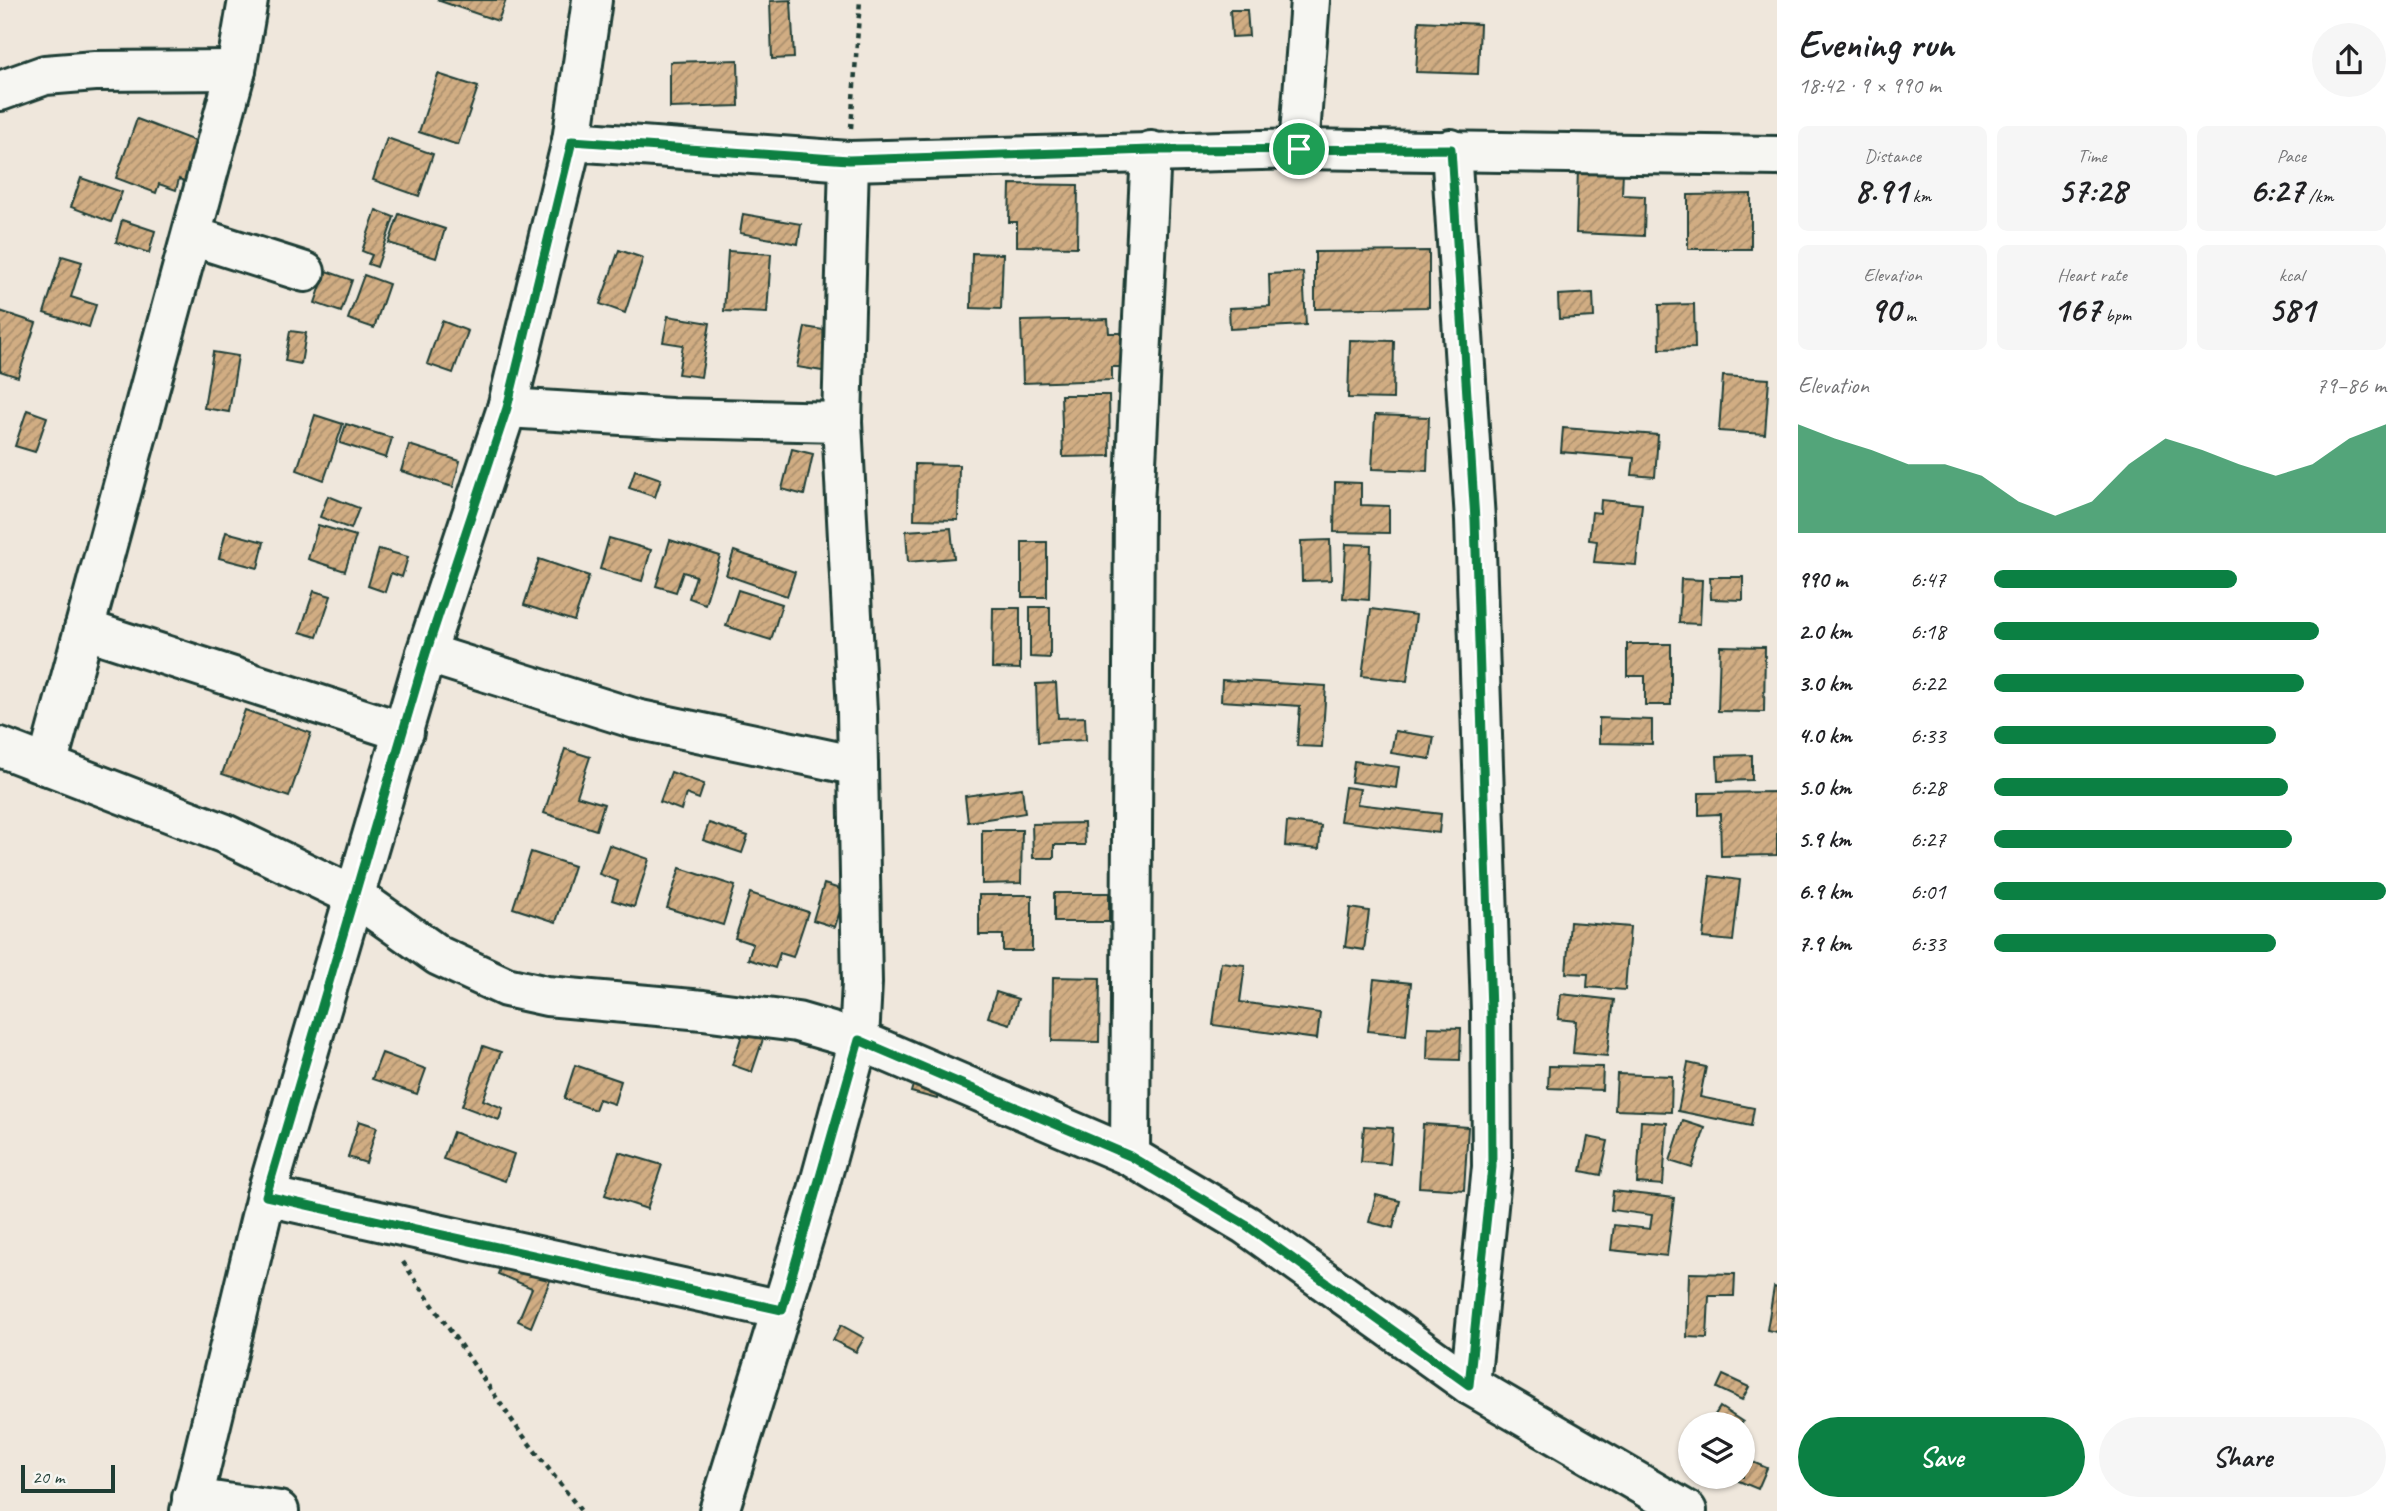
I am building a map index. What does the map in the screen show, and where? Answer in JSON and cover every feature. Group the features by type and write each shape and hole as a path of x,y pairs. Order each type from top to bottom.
{"street":[{"path":"47,766 236,70 248,0"},
{"path":"279,1511 191,1504 266,1196 426,653 507,408 572,141 592,0"},
{"path":"1299,149 1310,0"},
{"path":"0,91 45,75 96,71 236,70"},
{"path":"572,141 849,160 1151,150 1299,149 1451,149 1777,156"},
{"path":"1451,149 1475,520 1491,998 1492,1167 1469,1385"},
{"path":"1130,1156 1133,505 1151,150"},
{"path":"719,1511 782,1310 859,1040 862,983 858,766 842,422 849,160"},
{"path":"192,236 305,272"},
{"path":"507,408 671,418 842,422"},
{"path":"83,629 404,732"},
{"path":"426,653 636,719 858,766"},
{"path":"0,747 223,833 356,897 439,956 506,987 547,996 797,1022 859,1040 1130,1156 1246,1225 1469,1385 1687,1511"},
{"path":"266,1196 782,1310"}],"path":[{"path":"849,160 860,0"},
{"path":"371,1219 518,1429 581,1511"}],"building":[{"path":"437,0 506,0 498,21"},
{"path":"791,0 794,58 772,59 770,1"},
{"path":"1230,10 1247,10 1249,36 1232,37"},
{"path":"1419,21 1480,24 1478,74 1416,72"},
{"path":"738,60 739,106 670,108 670,62"},
{"path":"438,74 478,87 458,145 419,132"},
{"path":"137,119 203,144 190,183 179,179 176,190 159,184 156,193 116,178"},
{"path":"387,138 433,154 419,196 373,180"},
{"path":"1578,169 1623,170 1622,195 1645,196 1644,236 1576,233"},
{"path":"81,178 122,192 111,222 71,207"},
{"path":"1010,184 1078,185 1077,247 1017,246 1017,222 1009,222"},
{"path":"1751,194 1751,249 1688,249 1688,195"},
{"path":"376,210 394,217 377,267 368,264 372,255 362,251"},
{"path":"399,214 445,229 436,258 389,243"},
{"path":"743,214 801,224 798,244 740,233"},
{"path":"122,220 155,231 149,253 116,242"},
{"path":"619,250 643,258 625,313 600,304"},
{"path":"728,251 771,254 767,313 724,311"},
{"path":"1429,251 1429,307 1315,309 1315,252"},
{"path":"972,253 1003,254 1001,309 971,308"},
{"path":"62,256 82,262 71,297 96,305 89,327 44,313"},
{"path":"326,271 352,280 341,312 315,303"},
{"path":"1303,272 1306,325 1230,329 1229,308 1270,306 1269,274"},
{"path":"364,275 389,284 374,328 348,319"},
{"path":"1593,293 1594,317 1559,319 1558,295"},
{"path":"1694,304 1695,348 1660,349 1659,305"},
{"path":"0,311 36,323 18,377 0,371"},
{"path":"668,316 710,323 701,377 678,374 683,345 663,342"},
{"path":"1108,319 1109,333 1125,333 1125,367 1112,367 1112,380 1023,383 1021,321"},
{"path":"442,321 468,331 453,373 427,364"},
{"path":"805,327 836,332 829,372 797,367"},
{"path":"290,331 306,333 301,364 285,361"},
{"path":"1350,340 1394,341 1393,399 1348,398"},
{"path":"213,352 238,356 229,412 204,408"},
{"path":"1723,376 1769,379 1765,434 1719,431"},
{"path":"1061,395 1109,395 1110,456 1063,457"},
{"path":"27,410 47,417 35,452 15,446"},
{"path":"315,415 343,424 324,480 297,470"},
{"path":"1375,415 1429,417 1427,471 1372,469"},
{"path":"346,424 392,438 386,458 340,443"},
{"path":"1563,428 1658,435 1655,477 1632,475 1634,458 1561,452"},
{"path":"409,445 460,461 453,487 401,471"},
{"path":"792,449 813,454 804,495 782,489"},
{"path":"915,464 959,465 958,520 914,519"},
{"path":"635,470 661,479 655,497 629,488"},
{"path":"1335,482 1361,483 1361,505 1389,506 1389,533 1334,532"},
{"path":"328,496 359,508 351,529 320,517"},
{"path":"1601,500 1642,504 1636,565 1594,562 1597,541 1589,540 1592,512 1600,513"},
{"path":"318,525 356,536 345,571 308,559"},
{"path":"951,528 954,558 908,562 906,531"},
{"path":"226,532 264,542 258,568 219,558"},
{"path":"609,538 651,550 642,581 600,569"},
{"path":"670,540 720,556 705,604 689,598 696,576 683,572 676,592 656,586"},
{"path":"1330,540 1331,580 1302,581 1301,541"},
{"path":"1022,542 1047,542 1047,597 1022,597"},
{"path":"1346,544 1371,545 1369,600 1343,598"},
{"path":"379,549 408,557 402,577 391,573 385,592 368,586"},
{"path":"734,551 795,572 787,596 726,575"},
{"path":"539,559 589,576 574,621 524,605"},
{"path":"1710,577 1743,577 1743,600 1711,599"},
{"path":"1681,579 1702,580 1700,624 1679,623"},
{"path":"738,590 782,604 771,640 726,626"},
{"path":"314,591 331,596 317,637 300,632"},
{"path":"1030,607 1050,607 1050,658 1030,657"},
{"path":"993,608 1020,608 1020,669 992,668"},
{"path":"1371,609 1416,615 1407,681 1362,676"},
{"path":"1627,644 1671,644 1671,705 1645,705 1645,676 1627,676"},
{"path":"1720,646 1765,647 1764,712 1718,711"},
{"path":"1222,680 1326,686 1322,747 1297,746 1300,706 1221,701"},
{"path":"1056,683 1058,718 1085,717 1086,740 1038,742 1036,684"},
{"path":"245,710 311,733 289,797 222,774"},
{"path":"1599,718 1652,720 1652,744 1599,743"},
{"path":"1395,731 1434,737 1430,759 1391,753"},
{"path":"565,749 590,757 577,796 604,804 596,830 544,813"},
{"path":"1752,755 1752,780 1718,781 1717,756"},
{"path":"1354,761 1399,767 1396,788 1351,782"},
{"path":"671,772 704,784 699,799 686,794 681,810 660,802"},
{"path":"1345,787 1360,789 1357,804 1441,814 1439,833 1340,821"},
{"path":"1022,788 1025,813 968,822 965,796"},
{"path":"1777,792 1777,855 1721,856 1720,814 1699,815 1699,793"},
{"path":"1287,822 1321,826 1319,849 1285,846"},
{"path":"709,823 748,836 742,853 703,840"},
{"path":"1084,823 1085,845 1054,845 1054,858 1033,858 1032,824"},
{"path":"982,830 1022,830 1021,883 982,884"},
{"path":"609,845 649,859 634,907 612,900 618,881 599,874"},
{"path":"531,852 574,866 556,922 513,908"},
{"path":"680,868 735,886 723,925 667,908"},
{"path":"1710,876 1740,880 1733,941 1703,938"},
{"path":"824,884 846,891 835,927 813,920"},
{"path":"750,893 808,912 793,957 780,953 775,968 748,959 753,944 735,938"},
{"path":"1054,893 1109,893 1109,922 1054,922"},
{"path":"979,895 1032,895 1032,951 1003,951 1003,935 979,935"},
{"path":"1350,908 1369,911 1364,950 1345,947"},
{"path":"1570,922 1630,927 1625,990 1587,987 1588,974 1566,973"},
{"path":"1221,962 1245,965 1240,1002 1320,1013 1317,1039 1213,1025"},
{"path":"1053,977 1100,978 1099,1042 1052,1041"},
{"path":"1374,979 1411,983 1406,1035 1368,1031"},
{"path":"996,992 1018,999 1010,1024 988,1017"},
{"path":"1561,994 1614,1000 1607,1056 1573,1053 1576,1021 1558,1019"},
{"path":"1428,1027 1461,1028 1460,1060 1427,1059"},
{"path":"743,1032 763,1039 752,1072 732,1065"},
{"path":"483,1046 501,1052 483,1100 503,1108 499,1120 462,1106"},
{"path":"382,1053 426,1069 417,1094 372,1079"},
{"path":"1688,1063 1706,1067 1700,1097 1754,1108 1751,1126 1678,1111"},
{"path":"575,1065 621,1081 614,1104 599,1099 595,1110 564,1099"},
{"path":"1549,1066 1603,1067 1602,1090 1548,1088"},
{"path":"1617,1074 1672,1076 1671,1112 1615,1110"},
{"path":"915,1078 941,1086 937,1099 911,1092"},
{"path":"359,1121 377,1127 366,1163 348,1157"},
{"path":"1641,1121 1667,1123 1663,1185 1637,1183"},
{"path":"1683,1121 1705,1128 1692,1168 1670,1161"},
{"path":"1423,1124 1468,1127 1464,1190 1419,1187"},
{"path":"1364,1126 1393,1128 1390,1164 1361,1162"},
{"path":"453,1132 514,1154 505,1181 443,1159"},
{"path":"1588,1137 1608,1141 1601,1175 1581,1171"},
{"path":"619,1152 662,1165 647,1209 605,1195"},
{"path":"1613,1191 1674,1198 1667,1256 1611,1250 1614,1225 1650,1229 1652,1215 1611,1210"},
{"path":"1376,1195 1400,1201 1393,1228 1369,1222"},
{"path":"504,1258 551,1278 531,1327 518,1321 532,1288 498,1274"},
{"path":"1689,1273 1735,1274 1734,1296 1709,1296 1707,1338 1687,1337"},
{"path":"1774,1287 1777,1288 1777,1332 1767,1330"},
{"path":"841,1325 864,1338 856,1352 833,1340"},
{"path":"1723,1375 1749,1387 1742,1400 1717,1388"},
{"path":"1755,1463 1767,1468 1758,1489 1755,1488"}],"route":[{"path":"572,141 849,160 1151,150 1299,149 1451,149 1475,520 1491,1011 1492,1167 1469,1385 1246,1225 1130,1156 859,1040 782,1310 266,1196 426,653 507,408 572,141"}]}
